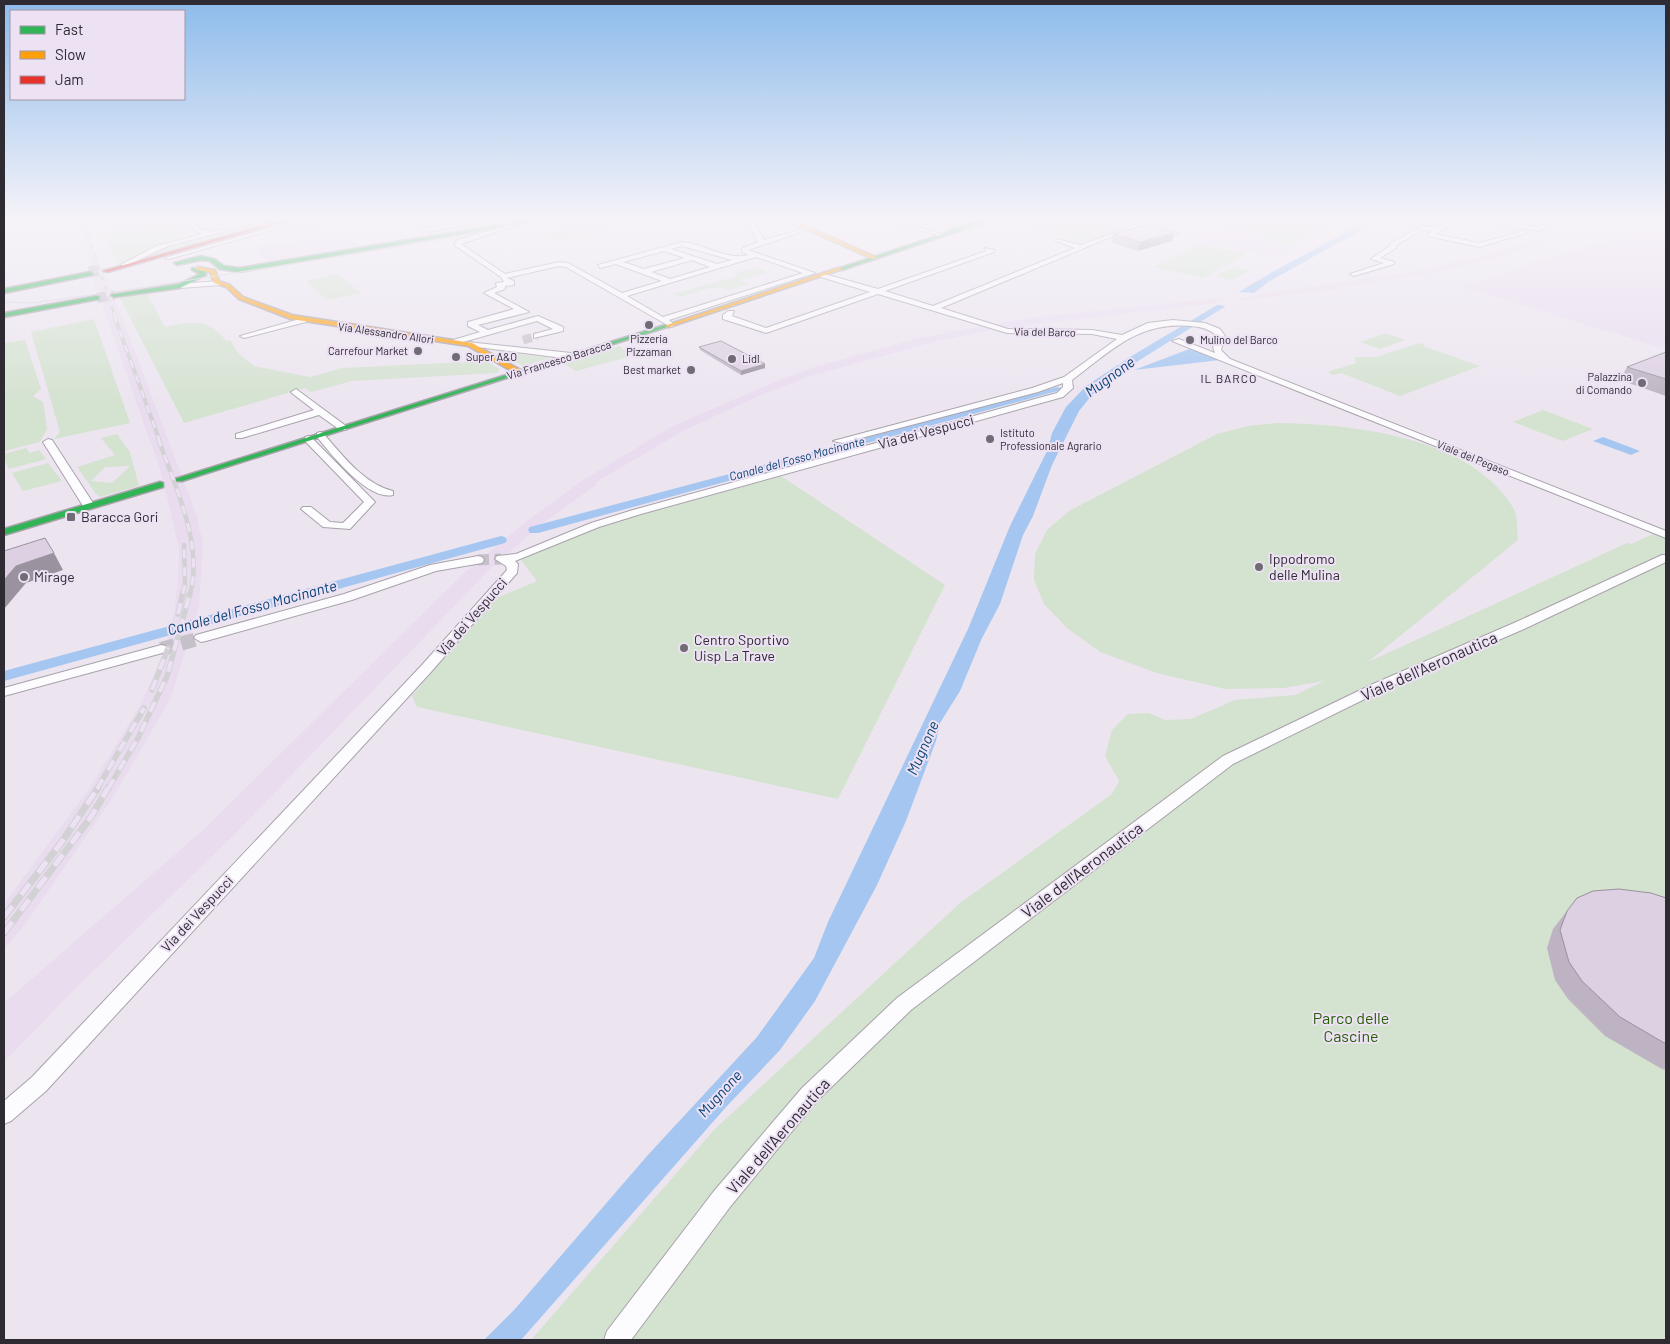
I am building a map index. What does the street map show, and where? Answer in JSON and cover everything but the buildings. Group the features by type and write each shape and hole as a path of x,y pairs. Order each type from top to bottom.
{"main road":[{"path":"4,286 48,281"},
{"path":"4,291 53,281"},
{"path":"114,295 180,286 192,281"},
{"name":"Via Alessandro Allori","path":"216,281 256,306 304,320 470,344 520,372"},
{"name":"Via Francesco Baracca","path":"179,479 571,356 666,322 800,281"},
{"path":"4,315 98,298"},
{"path":"4,532 160,485"}],"street":[{"path":"180,286 223,285 222,281"},
{"path":"507,281 511,283 499,285 502,287 488,293 560,329 537,336"},
{"path":"595,281 666,322"},
{"path":"621,296 669,281"},
{"name":"Via del Barco","path":"838,281 1007,331 1092,332 1124,338"},
{"path":"731,313 726,317 766,331 909,281"},
{"path":"933,309 1000,281"},
{"path":"488,333 471,324 521,310"},
{"path":"456,342 538,318"},
{"name":"Via Alessandro Allori","path":"244,336 304,320"},
{"name":"Via dei Vespucci","path":"4,1114 39,1084 426,669 513,570 512,564 501,559 518,557 614,518 1060,396 1068,384 1124,338 1146,326 1173,322 1202,325 1219,332 1221,340 1216,348 1226,359"},
{"path":"500,347 523,340"},
{"path":"1176,341 1226,359"},
{"name":"Via Alessandro Allori","path":"470,344 571,356"},
{"name":"Viale del Pegaso","path":"1226,359 1666,535"},
{"name":"Via dei Vespucci","path":"838,441 976,404 1068,384"},
{"path":"296,392 343,428"},
{"path":"239,436 321,411"},
{"path":"320,435 365,481 382,493 388,493"},
{"path":"307,509 327,525 346,527 370,502 308,439"},
{"path":"48,442 89,506"},
{"path":"352,483 365,481"},
{"name":"Viale dell'Aeronautica","path":"616,1340 722,1199 810,1096 897,1010 1228,760 1378,687 1519,626 1666,558"},
{"path":"202,638 348,597 434,568 478,560"},
{"path":"4,692 161,649"}],"shaded area":[{"path":"93,281 108,281 197,516 203,544 199,607 170,700 112,799 23,927 4,949 4,904 93,783 140,705 164,653 174,614 179,549 161,472"},
{"path":"1350,281 1386,281 1324,291 1001,328 937,341 814,375 763,394 685,430 596,482 596,485 538,527 489,570 234,835 77,987 4,1062 4,1003 203,830 466,571 528,520 583,480 671,427 782,379 815,367 915,339 1004,322 1055,315 1261,294"},
{"path":"1482,281 1666,281 1666,349 1463,287"}],"green space":[{"path":"305,281 346,281 361,293 327,300"},
{"path":"721,281 742,281 749,284 729,290 720,287 710,288 682,297 673,294"},
{"path":"146,292 165,327 198,323 213,328 226,341 230,340 239,354 254,366 310,377 342,368 486,361 500,369 497,373 352,381 311,392 305,388 184,423 119,296"},
{"path":"94,319 130,423 54,439 60,432 31,332"},
{"path":"1386,333 1405,340 1380,349 1360,342"},
{"path":"25,340 41,389 33,396 43,402 47,429 40,442 4,451 4,343"},
{"path":"1419,343 1480,366 1400,396 1341,373 1333,375 1328,372 1356,363 1355,357 1376,357"},
{"path":"619,346 628,353 628,357 576,371 564,364"},
{"path":"496,351 499,351 550,358 523,366"},
{"path":"1543,410 1593,429 1563,441 1513,422"},
{"name":"Parco delle Cascine","path":"1278,423 1341,427 1375,432 1409,439 1441,450 1470,465 1495,485 1514,509 1517,520 1518,540 1368,662 1627,543 1631,544 1666,528 1666,1340 531,1340 714,1130 960,903 1112,794 1119,781 1105,756 1112,730 1128,714 1149,713 1165,720 1191,719 1235,700 1295,695 1324,681 1284,688 1225,689 1157,673 1100,652 1067,628 1044,604 1034,580 1035,554 1047,530 1069,511 1217,434 1248,426"},
{"path":"117,434 130,452 139,486 100,497 96,494 77,467 115,455 101,438","holes":["130,466 112,483 91,481 105,467"]},
{"path":"26,448 30,453 39,450 46,459 9,469 4,459 4,454"},
{"path":"48,463 62,481 23,491 12,473"},
{"name":"Centro Sportivo Uisp La Trave","path":"781,476 945,585 838,799 417,707 412,696 494,599 537,581 521,560 593,528"}],"water":[{"name":"Mugnone","path":"1258,281 1270,281 1254,293 1245,294 1119,373 1092,395 1079,411 1052,465 1033,516 1023,535 1000,604 982,638 960,691 940,723 936,741 906,821 877,885 815,1001 780,1050 727,1106 521,1340 484,1340 515,1309 647,1156 757,1037 814,958 828,922 968,629 1010,526 1048,449 1052,433 1066,407 1086,386 1130,357"},
{"path":"1192,348 1220,360 1134,370"},
{"path":"1603,437 1640,451 1631,455 1593,441"}],"pier":[{"path":"1236,292 1257,293 1255,296 1246,297 1229,307 1214,304"}],"waterway":[{"name":"Canale del Fosso Macinante","path":"534,530 1060,389"},
{"name":"Canale del Fosso Macinante","path":"4,676 501,540"}],"tunnel":[{"path":"97,298 114,295"},
{"path":"523,340 537,336"},
{"path":"478,560 501,559"},
{"path":"161,649 201,638"}],"tram line":[{"path":"114,292 185,281"},
{"path":"4,302 32,303 99,294"}],"railway":[{"path":"103,281 115,316"},
{"path":"114,315 159,439"},
{"path":"158,438 179,495 190,535 193,555 193,575 190,594"},
{"path":"183,594 185,584 184,545"},
{"path":"178,614 183,593"},
{"path":"108,789 138,738 167,676 190,593"},
{"path":"152,690 168,648"},
{"path":"97,789 144,708"},
{"path":"4,917 61,843 98,788"},
{"path":"4,933 91,817 108,788"}],"traffic: fast":[{"path":"4,291 56,281"},
{"path":"114,295 180,286 191,281"},
{"path":"4,315 97,298"},
{"path":"179,479 667,326"},
{"path":"4,532 160,485"}],"traffic: slow":[{"path":"216,281 228,286 241,298 291,317 470,344 520,372"},
{"path":"667,326 804,281"}],"place":[{"name":"Pizzeria Pizzaman","path":"649,325"},
{"name":"Mulino del Barco","path":"1190,340"},
{"name":"Carrefour Market","path":"418,351"},
{"name":"Super A&O","path":"456,357"},
{"name":"Lidl","path":"732,359"},
{"name":"Best market","path":"691,370"},
{"name":"Palazzina di Comando","path":"1642,383"},
{"name":"Istituto Professionale Agrario","path":"990,439"},
{"name":"Baracca Gori","path":"71,517"},
{"name":"Ippodromo delle Mulina","path":"1259,567"},
{"name":"Mirage","path":"24,577"},
{"name":"Centro Sportivo Uisp La Trave","path":"684,648"}],"district":[{"name":"IL BARCO","path":"1229,379"}]}
